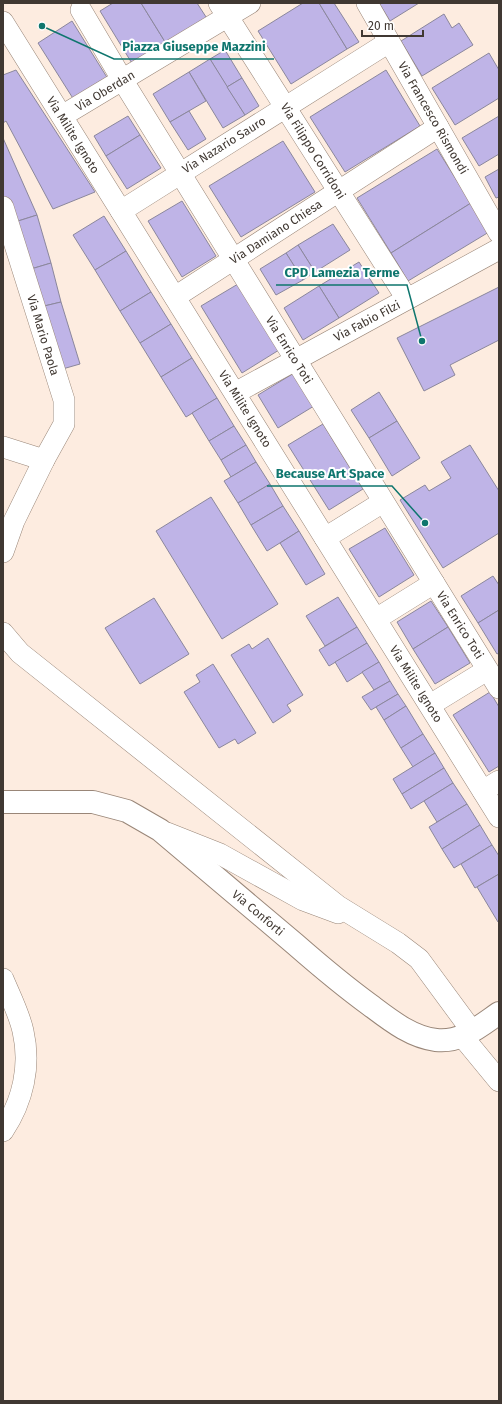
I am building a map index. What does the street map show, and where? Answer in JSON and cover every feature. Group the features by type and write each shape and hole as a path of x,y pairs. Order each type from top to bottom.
{"main road":[{"name":"Via Conforti","path":"3,802 93,802 127,812 160,830 347,988 387,1018 415,1034 425,1038 448,1040 467,1034 499,1013"}],"street":[{"name":"Via Oberdan","path":"62,116 123,81 223,10 250,3"},
{"name":"Via Francesco Rismondi","path":"367,3 499,233"},
{"name":"Via Enrico Toti","path":"81,10 123,81 295,360 499,688"},
{"name":"Via Filippo Corridoni","path":"223,10 407,299"},
{"name":"Via Milite Ignoto","path":"4,25 430,705 491,786 499,817"},
{"name":"Via Nazario Sauro","path":"121,211 389,42"},
{"name":"Via Damiano Chiesa","path":"175,297 438,127"},
{"name":"Via Mario Paola","path":"3,207 64,400 64,424 44,460 11,508 14,521 3,552"},
{"name":"Via Fabio Filzi","path":"235,393 499,249"},
{"path":"3,447 44,460"},
{"path":"325,538 383,502"},
{"path":"376,619 434,583"},
{"path":"3,633 20,653 338,906 398,943 418,959 499,1081"},
{"path":"430,705 487,670"},
{"path":"160,830 220,854 303,900 366,924"},
{"path":"3,979 23,1030 27,1054 24,1084 13,1116 3,1131"}],"building":[{"path":"113,3 141,3 167,45 133,65 100,11"},
{"path":"141,3 197,3 208,20 167,45"},
{"path":"303,3 319,3 347,49 291,84 258,31"},
{"path":"319,3 334,3 359,42 347,49"},
{"path":"379,3 419,3 390,21"},
{"path":"444,14 452,28 459,23 473,45 422,76 401,41"},
{"path":"72,21 108,79 74,100 38,43"},
{"path":"225,50 242,78 227,87 210,59"},
{"path":"489,53 499,70 499,98 455,125 432,88"},
{"path":"210,59 245,115 223,128 189,72"},
{"path":"16,70 95,192 53,209 6,121 3,123 3,75"},
{"path":"386,70 420,126 345,172 310,117"},
{"path":"189,72 206,101 170,122 153,94"},
{"path":"242,78 259,106 245,115 227,87"},
{"path":"189,111 206,139 188,150 170,122"},
{"path":"128,116 140,135 106,156 94,136"},
{"path":"499,116 499,154 479,166 462,138"},
{"path":"140,135 161,168 127,189 106,156"},
{"path":"3,138 37,215 15,222 3,197"},
{"path":"283,141 315,192 241,237 209,186"},
{"path":"437,149 471,203 391,253 357,198"},
{"path":"499,169 499,197 496,198 485,177"},
{"path":"182,201 216,256 182,277 148,221"},
{"path":"471,203 489,232 408,281 391,253"},
{"path":"37,215 51,263 31,269 15,222"},
{"path":"104,216 126,251 95,270 73,235"},
{"path":"333,224 350,250 315,272 298,245"},
{"path":"298,245 315,272 303,280 286,253"},
{"path":"126,251 151,292 120,311 95,270"},
{"path":"286,253 303,280 276,295 260,269"},
{"path":"359,262 379,293 339,318 319,286"},
{"path":"51,263 61,302 40,307 31,269"},
{"path":"238,284 279,350 242,373 201,306"},
{"path":"319,286 339,318 303,340 284,308"},
{"path":"499,287 499,340 450,365 455,375 424,391 397,338"},
{"path":"151,292 171,324 140,343 120,311"},
{"path":"61,302 80,364 59,370 40,307"},
{"path":"171,324 192,358 161,377 140,343"},
{"path":"192,358 217,398 186,417 161,377"},
{"path":"294,373 314,406 278,428 258,395"},
{"path":"379,392 397,421 369,438 351,410"},
{"path":"217,398 234,426 209,441 192,413"},
{"path":"397,421 420,458 392,476 369,438"},
{"path":"323,424 363,489 329,510 288,445"},
{"path":"234,426 246,445 221,460 209,441"},
{"path":"246,445 256,462 231,477 221,460"},
{"path":"470,445 499,491 499,533 443,568 400,500 425,485 429,491 451,478 441,462"},
{"path":"256,462 270,484 238,503 224,481"},
{"path":"270,484 283,506 251,525 238,503"},
{"path":"211,497 278,604 222,639 156,531"},
{"path":"283,506 299,531 267,551 251,525"},
{"path":"385,528 414,575 379,597 349,549"},
{"path":"299,531 325,574 306,585 280,543"},
{"path":"493,576 499,585 499,610 478,623 461,596"},
{"path":"338,597 357,627 325,646 306,616"},
{"path":"154,598 189,654 140,684 105,628"},
{"path":"431,601 448,627 413,649 397,622"},
{"path":"499,610 499,653 497,654 478,623"},
{"path":"357,627 367,643 329,666 319,650"},
{"path":"448,627 470,663 435,684 413,649"},
{"path":"268,638 303,695 287,705 291,711 273,723 231,655 249,644 252,649"},
{"path":"367,643 379,662 347,682 335,662"},
{"path":"379,662 390,681 374,690 362,672"},
{"path":"213,664 256,733 238,744 235,739 219,748 184,692 200,682 196,675"},
{"path":"390,681 398,694 371,710 362,697"},
{"path":"490,692 499,707 499,766 489,772 453,715"},
{"path":"398,694 406,706 384,720 376,707"},
{"path":"406,706 423,734 401,748 384,720"},
{"path":"423,734 435,753 413,767 401,748"},
{"path":"435,753 444,768 402,794 393,779"},
{"path":"444,768 453,783 411,809 402,794"},
{"path":"453,783 467,804 437,822 424,801"},
{"path":"467,804 480,825 442,849 429,827"},
{"path":"480,825 492,845 454,868 442,849"},
{"path":"492,845 499,856 499,874 475,888 461,864"},
{"path":"499,874 499,922 498,922 477,887"}],"place":[{"name":"Piazza Giuseppe Mazzini","path":"42,26"},
{"name":"CPD Lamezia Terme","path":"422,341"},
{"name":"Because Art Space","path":"425,523"}]}
